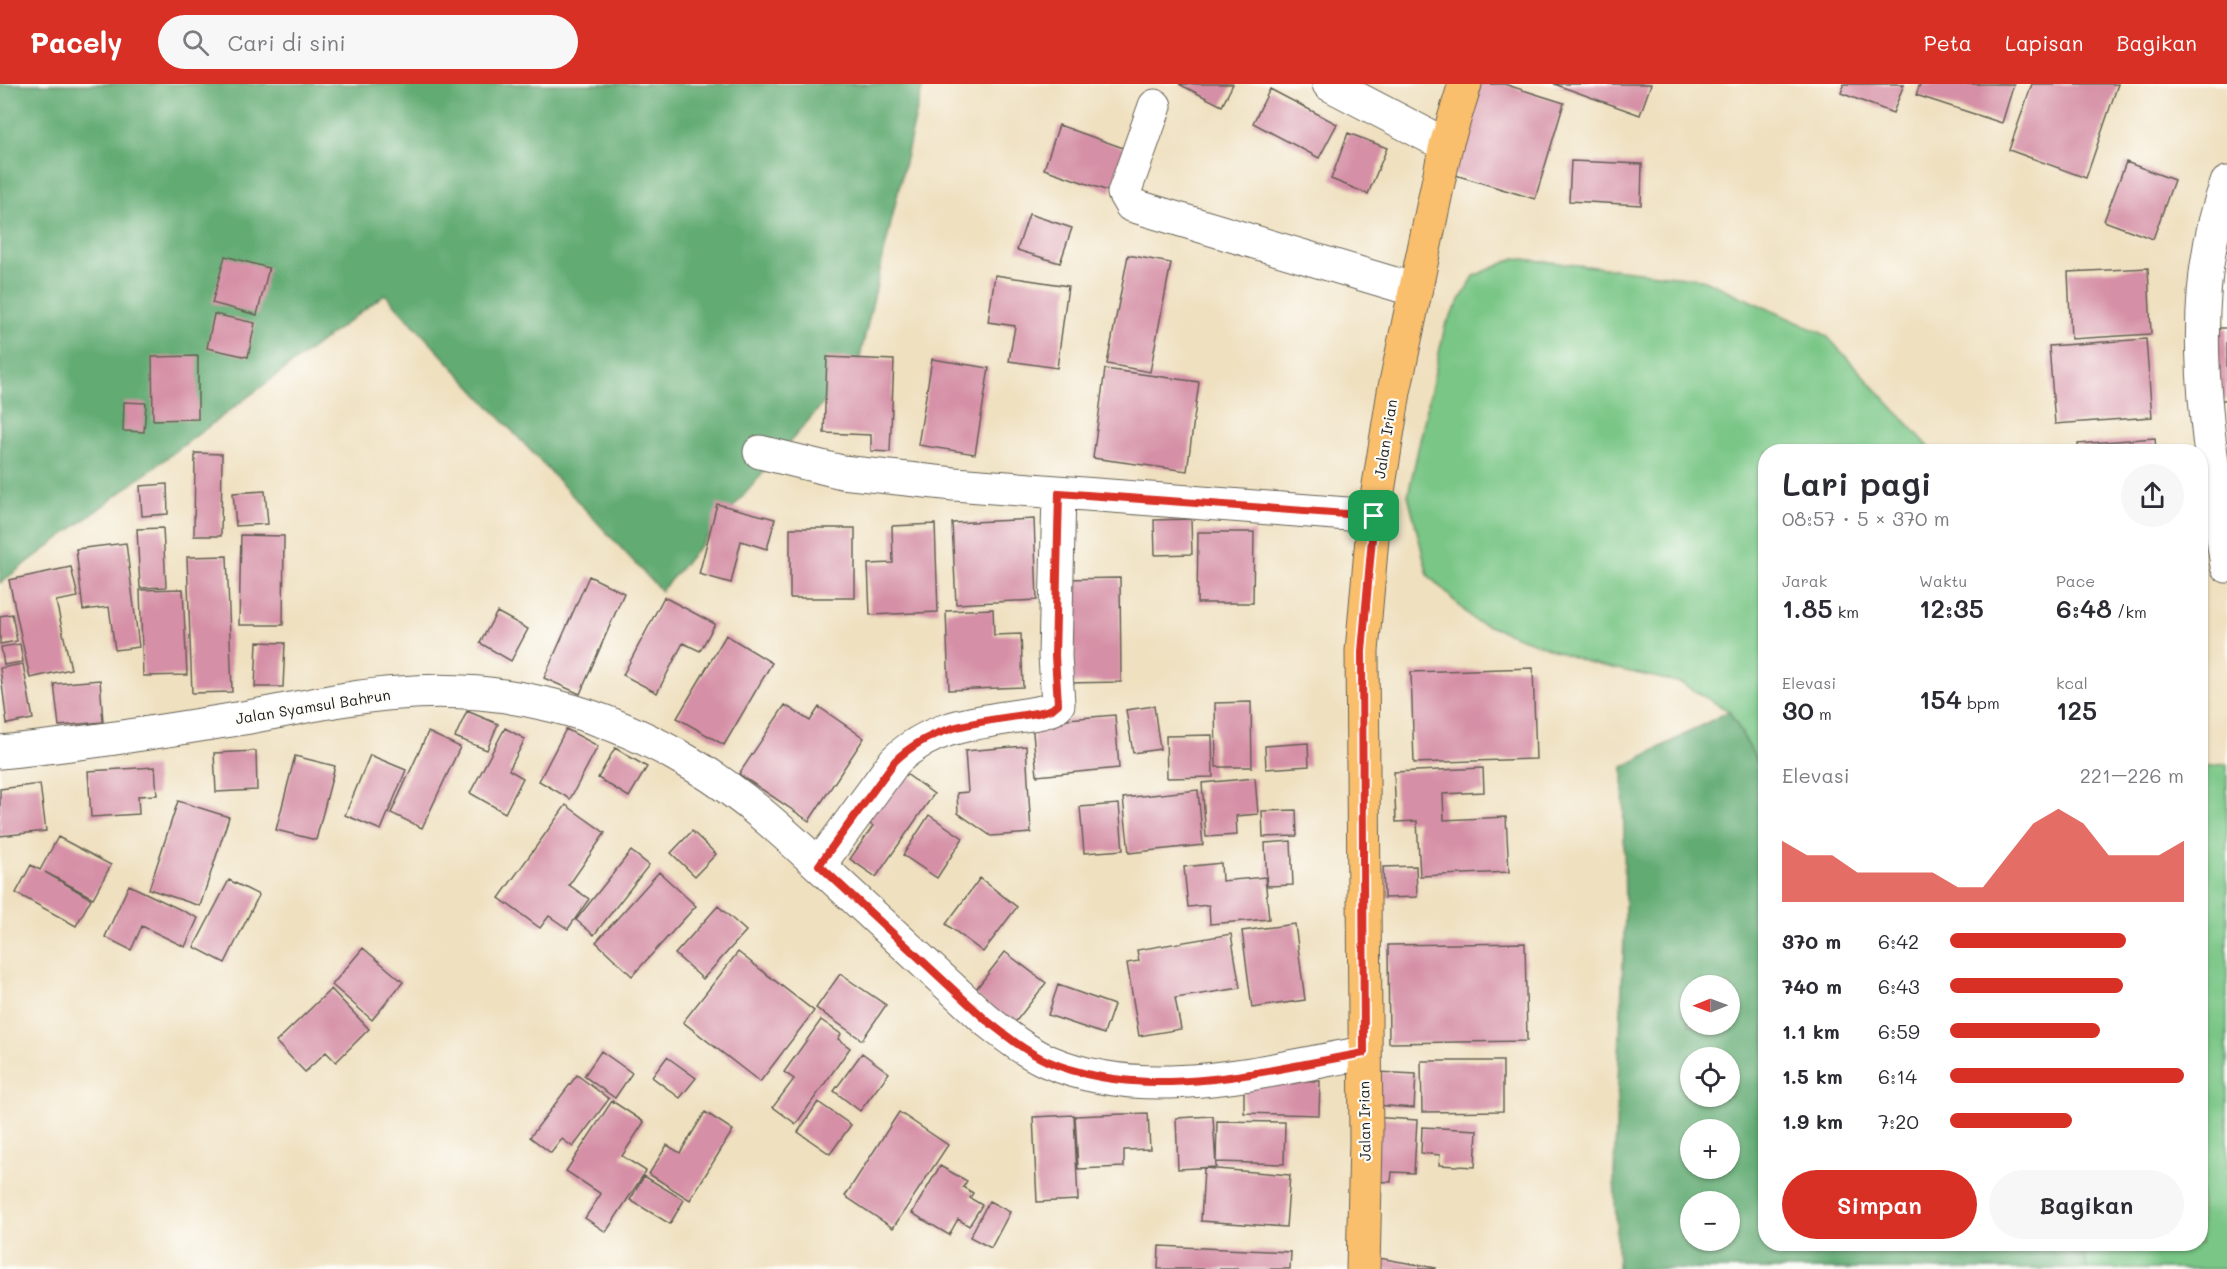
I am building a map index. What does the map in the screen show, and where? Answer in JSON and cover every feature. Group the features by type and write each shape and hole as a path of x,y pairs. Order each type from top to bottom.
{"main road":[{"name":"Jalan Irian","path":"1363,1269 1366,1141 1362,651 1374,516 1394,392 1446,145 1465,84"}],"street":[{"path":"1329,84 1446,145"},
{"path":"1155,106 1124,193 1131,205 1415,290"},
{"path":"2227,183 2216,214 2206,262 2203,350 2209,439 2227,566"},
{"path":"760,452 842,472 1059,493 1374,516"},
{"path":"819,865 907,748 942,729 1042,712 1058,704 1055,656 1059,493"},
{"name":"Jalan Syamsul Bahrun","path":"0,752 50,747 227,721 317,703 401,693 488,693 555,704 613,724 695,765 758,810 986,1020 1014,1042 1047,1060 1080,1072 1113,1080 1171,1082 1236,1075 1364,1053"}],"green space":[{"path":"0,84 923,84 859,362 661,591 385,294 0,583"},
{"path":"1515,258 1702,279 1826,335 1927,444 1758,444 1758,763 1729,711 1681,683 1589,663 1475,621 1428,575 1408,495 1445,326 1474,276"},
{"path":"1729,711 1758,763 1758,1251 2084,1251 2087,1269 1618,1269 1614,1175 1625,915 1623,767"},
{"path":"2227,764 2227,1269 2087,1269 2084,1251 2208,1251 2208,766"}],"building":[{"path":"1179,84 1233,84 1222,106"},
{"path":"1479,84 1504,84 1564,103 1535,199 1452,174"},
{"path":"1554,84 1651,84 1640,115"},
{"path":"1844,84 1904,84 1893,113 1841,93"},
{"path":"1920,84 2014,84 2002,123 1916,95"},
{"path":"2032,84 2118,84 2086,178 2009,150"},
{"path":"1270,89 1337,124 1319,158 1253,123"},
{"path":"1059,125 1126,149 1111,192 1044,169"},
{"path":"1348,133 1387,148 1368,194 1331,179"},
{"path":"1571,161 1642,164 1641,205 1569,201"},
{"path":"2126,162 2174,180 2153,239 2104,221"},
{"path":"1029,214 1072,228 1060,263 1017,250"},
{"path":"1128,255 1171,263 1150,372 1107,364"},
{"path":"225,256 269,268 257,315 212,303"},
{"path":"2148,268 2151,334 2071,339 2068,272"},
{"path":"995,275 1068,286 1057,368 1009,361 1015,326 988,322"},
{"path":"214,314 255,323 248,357 207,348"},
{"path":"2213,328 2227,328 2227,400 2216,400"},
{"path":"2146,339 2152,417 2055,424 2049,346"},
{"path":"198,356 198,419 153,420 152,357"},
{"path":"827,357 894,360 890,452 871,451 871,435 824,433"},
{"path":"932,359 989,368 975,454 918,445"},
{"path":"1105,369 1199,382 1187,471 1093,458"},
{"path":"124,402 146,403 144,432 123,431"},
{"path":"2155,438 2155,444 2078,444"},
{"path":"195,453 222,454 221,536 194,536"},
{"path":"167,484 168,514 142,516 140,486"},
{"path":"265,491 268,524 236,526 233,493"},
{"path":"717,504 775,519 767,549 741,541 731,583 699,574"},
{"path":"1034,519 1037,600 956,604 952,523"},
{"path":"1191,519 1192,554 1155,555 1154,520"},
{"path":"935,524 938,612 870,615 868,564 893,563 892,526"},
{"path":"163,528 166,587 140,588 137,529"},
{"path":"790,528 855,528 855,598 790,598"},
{"path":"1198,532 1254,532 1253,603 1197,603"},
{"path":"241,535 284,536 283,625 239,625"},
{"path":"126,543 139,647 115,650 109,607 83,610 76,549"},
{"path":"227,556 232,692 192,693 187,557"},
{"path":"71,567 78,597 56,601 71,669 30,678 9,580"},
{"path":"589,576 624,593 580,694 544,678"},
{"path":"1120,578 1121,682 1065,683 1063,579"},
{"path":"183,589 187,675 143,676 140,590"},
{"path":"664,597 715,624 700,651 683,643 657,693 623,675"},
{"path":"993,609 994,635 1021,634 1023,687 949,690 946,611"},
{"path":"497,612 528,629 511,661 480,643"},
{"path":"12,614 17,641 0,644 0,616"},
{"path":"726,635 772,663 724,745 677,718"},
{"path":"257,642 285,643 283,687 255,687"},
{"path":"20,644 23,662 4,665 1,647"},
{"path":"23,664 33,719 7,724 0,668"},
{"path":"1533,668 1536,759 1414,763 1411,672"},
{"path":"100,680 103,722 59,726 54,684"},
{"path":"1251,702 1252,767 1216,767 1215,703"},
{"path":"785,705 810,721 819,707 864,738 809,821 739,774"},
{"path":"1154,706 1160,749 1133,753 1126,710"},
{"path":"467,711 498,724 487,750 455,737"},
{"path":"1115,715 1119,768 1037,776 1032,722"},
{"path":"505,728 525,739 509,770 523,778 505,813 470,793"},
{"path":"566,729 598,746 570,799 539,781"},
{"path":"428,732 460,747 422,828 391,813"},
{"path":"1212,735 1213,777 1167,778 1166,736"},
{"path":"1308,743 1309,766 1266,769 1265,746"},
{"path":"1026,746 1031,833 991,836 958,813 957,793 968,792 965,751"},
{"path":"615,748 647,767 629,797 598,778"},
{"path":"256,751 257,790 216,792 214,753"},
{"path":"370,755 406,770 381,830 345,815"},
{"path":"295,756 335,766 316,840 276,830"},
{"path":"895,766 934,794 876,877 850,859 873,826 860,816"},
{"path":"155,767 157,795 138,796 139,814 91,817 88,771"},
{"path":"1483,768 1484,792 1443,794 1444,820 1506,817 1509,872 1420,876 1417,821 1396,822 1394,772"},
{"path":"1255,778 1258,814 1236,816 1237,835 1206,837 1202,783"},
{"path":"40,784 46,831 0,836 0,789"},
{"path":"1198,790 1203,845 1129,853 1123,798"},
{"path":"178,801 229,817 200,906 149,889"},
{"path":"1119,804 1123,850 1084,853 1080,807"},
{"path":"566,805 605,833 569,885 589,899 568,929 549,916 540,928 499,898"},
{"path":"1296,810 1297,836 1263,837 1262,811"},
{"path":"929,815 963,838 937,878 903,855"},
{"path":"692,831 716,854 695,876 671,853"},
{"path":"58,837 111,865 93,898 45,872 91,899 76,926 16,893 31,865 40,870"},
{"path":"1291,841 1293,885 1267,886 1265,843"},
{"path":"631,851 649,865 594,935 576,920"},
{"path":"1221,863 1222,881 1265,877 1269,919 1210,924 1209,905 1188,907 1184,867"},
{"path":"1416,866 1417,897 1384,898 1383,867"},
{"path":"659,872 696,906 632,976 596,942"},
{"path":"980,878 1017,907 983,952 946,924"},
{"path":"229,880 259,895 225,963 194,947"},
{"path":"129,885 198,918 185,947 142,926 131,950 105,937"},
{"path":"718,906 746,931 703,979 675,954"},
{"path":"1295,924 1305,1000 1252,1008 1242,931"},
{"path":"1231,934 1240,988 1175,998 1181,1029 1139,1036 1127,963 1139,961 1137,950"},
{"path":"1525,943 1527,1041 1389,1043 1388,945"},
{"path":"363,948 403,982 372,1020 332,985"},
{"path":"738,952 814,1011 760,1082 683,1022"},
{"path":"1005,952 1046,983 1013,1025 973,993"},
{"path":"840,974 886,1005 862,1040 816,1008"},
{"path":"1058,985 1114,1005 1104,1034 1048,1015"},
{"path":"331,989 369,1029 336,1062 326,1052 305,1072 276,1042"},
{"path":"821,1020 841,1034 838,1039 850,1048 796,1124 773,1107 794,1079 784,1072"},
{"path":"601,1051 632,1073 615,1098 584,1076"},
{"path":"862,1053 889,1073 860,1111 834,1091"},
{"path":"667,1057 696,1078 680,1098 652,1077"},
{"path":"1421,1061 1503,1061 1503,1111 1422,1112"},
{"path":"1377,1072 1416,1074 1414,1108 1375,1105"},
{"path":"577,1075 609,1099 573,1147 562,1139 551,1153 530,1137"},
{"path":"1244,1079 1320,1081 1319,1115 1244,1113"},
{"path":"612,1101 644,1122 622,1156 646,1171 606,1232 585,1218 601,1194 566,1171"},
{"path":"818,1102 851,1125 830,1154 798,1132"},
{"path":"705,1112 733,1130 690,1200 649,1174 667,1145 680,1153"},
{"path":"899,1112 948,1145 893,1228 845,1196"},
{"path":"1148,1113 1150,1149 1124,1150 1124,1167 1078,1169 1075,1116"},
{"path":"1074,1115 1078,1200 1037,1202 1033,1117"},
{"path":"1213,1116 1216,1167 1178,1169 1176,1118"},
{"path":"1371,1117 1417,1120 1414,1173 1392,1172 1391,1182 1368,1181"},
{"path":"1217,1121 1285,1122 1284,1164 1216,1162"},
{"path":"1422,1127 1477,1130 1475,1167 1439,1165 1440,1155 1421,1153"},
{"path":"940,1166 967,1181 963,1187 973,1193 970,1198 982,1205 969,1226 958,1219 949,1235 912,1213"},
{"path":"1204,1168 1290,1175 1286,1227 1201,1221"},
{"path":"644,1176 684,1200 670,1224 630,1200"},
{"path":"989,1201 1010,1212 991,1248 970,1237"},
{"path":"1159,1246 1291,1252 1290,1269 1158,1269"},
{"path":"1379,1258 1436,1268 1377,1269"}],"route":[{"path":"1059,493 1210,502 1374,516 1362,651 1364,1053 1236,1075 1171,1082 1113,1080 1080,1072 1047,1060 1014,1042 986,1020 819,865 907,748 942,729 1042,712 1055,708 1058,704 1055,656 1059,493"}]}
